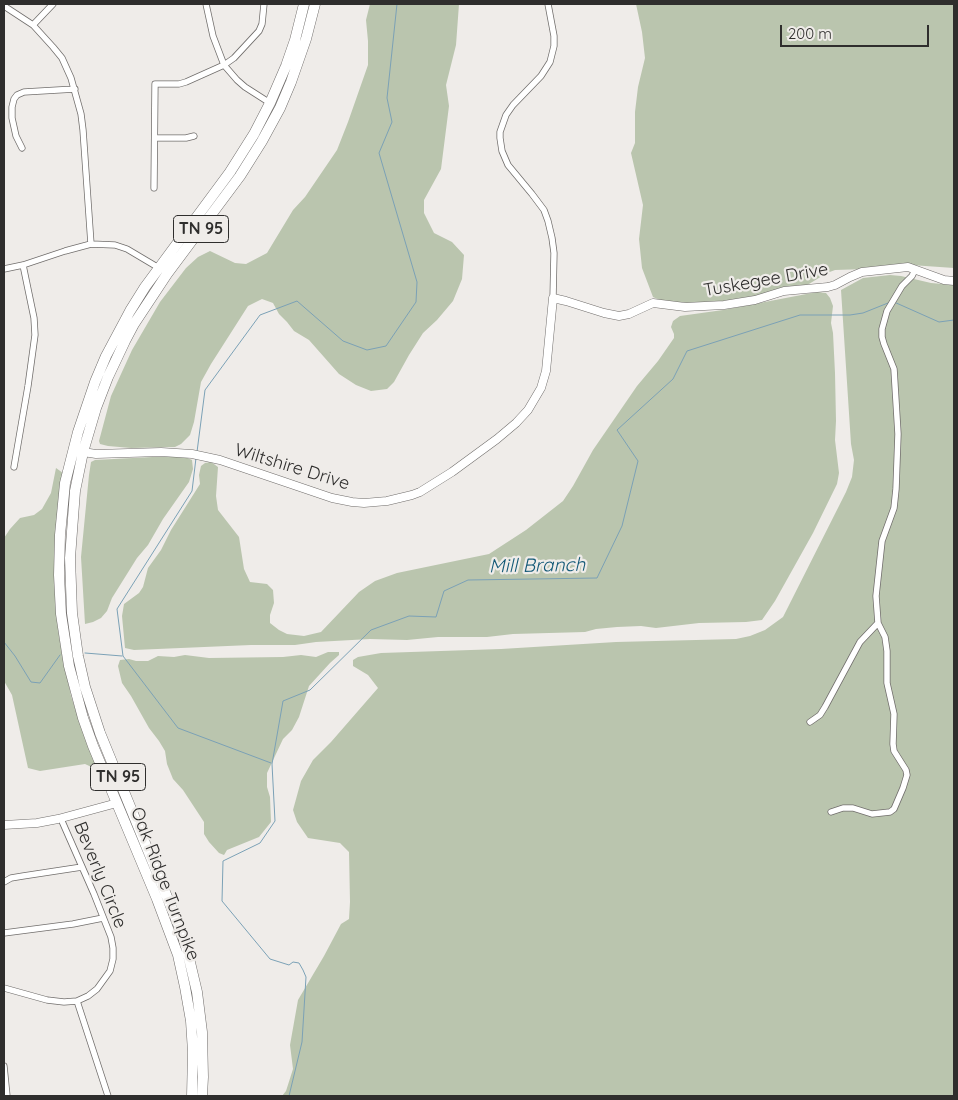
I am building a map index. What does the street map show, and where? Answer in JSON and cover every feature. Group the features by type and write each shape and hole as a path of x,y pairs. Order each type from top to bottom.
{"highway":[{"name":"Oak Ridge Turnpike","path":"192,1096 193,1052 191,1021 178,956 122,801 85,687 64,558 75,491 78,451 115,363 163,271 202,218 246,168 262,141 275,105 304,4"},
{"name":"Oak Ridge Turnpike","path":"275,105 291,82 315,4"},
{"name":"Oak Ridge Turnpike","path":"122,801 182,936 188,954 197,992 202,1032 202,1096"}],"street":[{"path":"33,25 53,4"},
{"path":"206,4 213,36 224,65 245,87 275,105"},
{"path":"154,188 155,84 179,84 186,82 224,65 234,58 262,24 264,4"},
{"name":"Wiltshire Drive","path":"78,451 96,454 162,452 192,454 220,460 332,498 352,502 378,502 420,492 452,472 497,439 516,422 532,404 541,388 546,371 554,298 554,253 544,210 508,165 502,151 500,138 506,115 541,76 550,62 554,46 554,36 548,4"},
{"path":"4,6 33,25 53,47 62,58 75,89 83,130 92,244"},
{"path":"22,148 16,136 12,118 12,107 17,95 24,92 75,89"},
{"path":"155,138 186,138 194,136"},
{"path":"4,270 65,250 92,244 114,245 127,249 163,271"},
{"path":"14,467 31,370 35,335 34,319 23,265"},
{"name":"Tuskegee Drive","path":"554,298 619,316 629,314 653,303 685,307 724,305 756,300 784,291 828,287 856,274 870,271 908,267 944,280 954,281"},
{"path":"831,812 843,808 853,808 872,814 890,812 894,809 907,775 906,770 894,751 892,737 894,714 887,683 887,651 878,623 876,596 882,541 894,508 898,434 894,370 882,336 884,319 898,293 915,270"},
{"path":"810,722 820,715 860,642 878,623"},
{"path":"4,825 61,819 122,801"},
{"name":"Beverly Circle","path":"61,819 103,918 113,947 110,971 97,990 77,1001"},
{"path":"4,882 11,878 82,867"},
{"path":"4,933 103,918"},
{"path":"4,988 47,1000 77,1001 108,1096"},
{"path":"4,1066 6,1096"}],"green space":[{"path":"370,4 459,4 456,45 446,85 449,106 441,169 424,200 424,213 434,233 452,242 464,255 462,279 453,301 423,333 394,382 387,389 371,391 356,385 339,374 309,340 294,331 279,314 273,303 262,299 248,306 211,364 201,382 190,435 181,444 175,447 131,448 100,444 99,441 111,396 132,350 160,302 186,268 198,257 210,251 235,263 246,264 267,253 293,210 305,197 337,150 368,65 366,20"},
{"path":"636,4 954,4 954,268 911,265 835,270 804,287 725,303 694,305 683,302 664,302 653,297 642,268 639,239 643,205 631,153 635,143 635,112 638,87 645,58"},
{"path":"890,275 931,283 954,285 954,1096 282,1096 286,1091 293,1069 290,1045 298,1000 341,924 349,919 349,852 340,843 308,838 297,822 293,810 301,781 313,760 378,688 368,675 353,666 353,660 358,657 381,653 501,649 616,642 736,639 765,630 783,617 852,477 854,460 851,444 841,290 863,278"},
{"path":"817,292 826,293 833,306 831,323 835,373 835,440 839,473 837,484 813,533 775,601 762,620 699,623 656,628 641,626 617,627 585,632 513,634 487,637 438,637 407,640 370,639 295,645 134,650 125,648 122,616 124,604 139,593 143,587 148,568 161,550 171,530 200,484 201,466 205,463 211,462 218,467 216,496 218,510 239,537 244,569 250,582 267,584 273,590 274,603 270,615 270,623 287,634 304,636 321,632 359,592 375,581 397,573 489,554 526,530 563,501 593,450 637,386 674,338 671,327 673,321 680,316 723,310"},
{"path":"185,457 192,460 193,469 189,482 163,519 148,545 137,558 112,598 107,611 101,618 85,624 81,557 91,462 95,460"},
{"path":"56,468 63,473 55,547 55,586 59,636 71,696 98,770 85,764 40,771 28,768 12,695 4,681 4,538 20,518 34,515 42,509 51,493"},
{"path":"328,652 339,652 339,655 309,686 299,717 292,730 283,739 267,773 271,822 259,837 227,850 224,855 219,853 204,834 204,822 183,790 173,779 167,764 165,751 122,683 118,666 120,660 148,661 158,656 174,657 185,655 209,658 301,655 316,657"}],"waterway":[{"path":"197,452 205,390 260,315 297,301 343,341 367,350 386,346 416,302 417,282 379,153 392,122 387,98 397,4"},
{"name":"Mill Branch","path":"894,302 939,322 954,320"},
{"name":"Mill Branch","path":"289,1096 302,1042 306,977 299,963 293,962 289,965 270,959 222,901 223,861 260,843 275,821 272,764 283,701 310,690 371,630 409,616 436,617 444,591 468,580 597,578 622,526 638,461 617,430 673,379 687,351 800,315 850,315 863,313 888,303"},
{"path":"196,458 192,491 117,609 123,656 178,728 271,763"},
{"path":"4,642 31,682 40,683 60,655"},
{"path":"85,653 122,656"}]}
